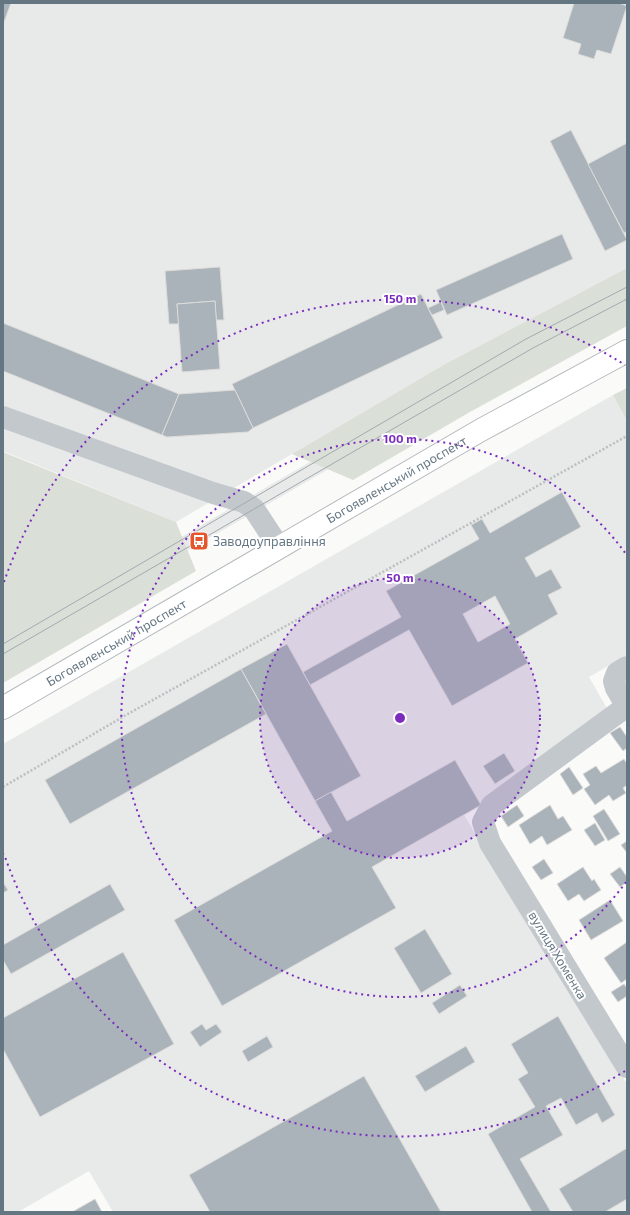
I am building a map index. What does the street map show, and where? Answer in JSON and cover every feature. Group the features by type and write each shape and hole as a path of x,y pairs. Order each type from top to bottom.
{"main road":[{"name":"Богоявленський проспект","path":"3,708 481,430 627,351"}],"street":[{"path":"3,417 213,493 244,502 254,509 279,547"},
{"path":"627,667 617,673 614,681 616,688 627,706"},
{"name":"вулиця Хоменка","path":"627,706 492,805 483,822 490,843 627,1067"}],"path":[{"path":"3,787 126,714 627,436"}],"shaded area":[{"path":"3,3 627,3 627,268 445,364 176,522 3,451"},
{"path":"627,268 627,326 470,412 353,480 292,454 445,364"},
{"path":"524,337 535,350 3,657 3,641"},
{"path":"627,388 627,421 613,395"},
{"path":"613,395 627,421 627,655 589,677 608,710 481,805 464,815 627,1084 627,1212 113,1212 89,1171 18,1212 3,1212 3,744"},
{"path":"3,452 176,522 196,571 3,683"}],"building":[{"path":"3,3 11,3 3,25"},
{"path":"574,3 619,3 627,6 611,54 597,50 594,59 578,54 581,44 563,38"},
{"path":"571,130 627,240 605,251 550,141"},
{"path":"627,143 627,231 624,233 588,164"},
{"path":"562,234 573,259 447,315 436,290"},
{"path":"220,267 224,320 216,320 215,301 177,304 179,324 169,324 165,271"},
{"path":"421,294 443,338 253,428 232,384"},
{"path":"215,301 220,369 182,372 177,304"},
{"path":"441,302 444,310 432,315 428,308"},
{"path":"3,323 179,394 162,435 3,371"},
{"path":"235,390 253,428 248,432 167,437 162,435 179,394"},
{"path":"562,492 581,527 525,558 536,577 551,569 562,588 548,595 558,614 515,639 528,663 452,706 409,630 310,685 303,672 401,617 386,591 479,539 471,525 482,519 490,533","holes":["495,596 510,624 478,642 463,614"]},
{"path":"287,644 361,776 315,801 241,669"},
{"path":"241,669 266,714 70,824 45,780"},
{"path":"620,727 627,737 627,748 623,751 610,733"},
{"path":"504,753 515,771 495,784 483,766"},
{"path":"624,759 627,764 627,785 623,788 626,793 613,801 609,795 595,805 584,789 590,785 583,774 596,766 601,773"},
{"path":"455,760 481,805 372,867 396,908 222,1006 174,920 332,831 315,801 331,792 347,821"},
{"path":"569,767 583,788 573,795 560,774"},
{"path":"517,805 524,816 508,827 501,816"},
{"path":"550,805 558,819 563,816 572,830 547,845 542,836 530,844 519,825"},
{"path":"604,809 620,834 608,841 593,816"},
{"path":"595,823 605,840 595,846 584,830"},
{"path":"627,841 627,853 621,845"},
{"path":"544,859 553,873 541,880 532,867"},
{"path":"583,867 592,881 594,879 601,890 584,901 579,894 568,901 557,884"},
{"path":"620,867 627,877 627,882 620,887 610,874"},
{"path":"3,882 8,890 3,893"},
{"path":"110,884 125,910 11,974 3,960 3,945"},
{"path":"610,900 623,921 591,940 579,920"},
{"path":"425,929 452,974 421,993 394,948"},
{"path":"627,942 627,979 621,983 604,958"},
{"path":"123,952 174,1044 40,1117 3,1049 3,1018"},
{"path":"624,984 627,988 627,996 618,1002 611,992"},
{"path":"460,985 467,996 439,1014 432,1003"},
{"path":"558,1016 615,1115 602,1123 597,1113 576,1125 561,1098 546,1106 563,1135 520,1159 551,1212 532,1212 488,1134 535,1107 518,1079 528,1073 511,1044"},
{"path":"202,1024 206,1030 216,1024 222,1032 200,1047 190,1032"},
{"path":"267,1036 273,1047 248,1062 242,1051"},
{"path":"466,1046 475,1062 425,1092 415,1076"},
{"path":"364,1076 441,1212 210,1212 189,1175"},
{"path":"627,1148 627,1199 605,1212 573,1212 559,1189"},
{"path":"95,1199 102,1212 72,1212"}],"tram line":[{"path":"3,644 526,339 627,287"},
{"path":"3,654 533,348 627,299"}],"place":[{"name":"Заводоуправління","path":"199,541"}]}
